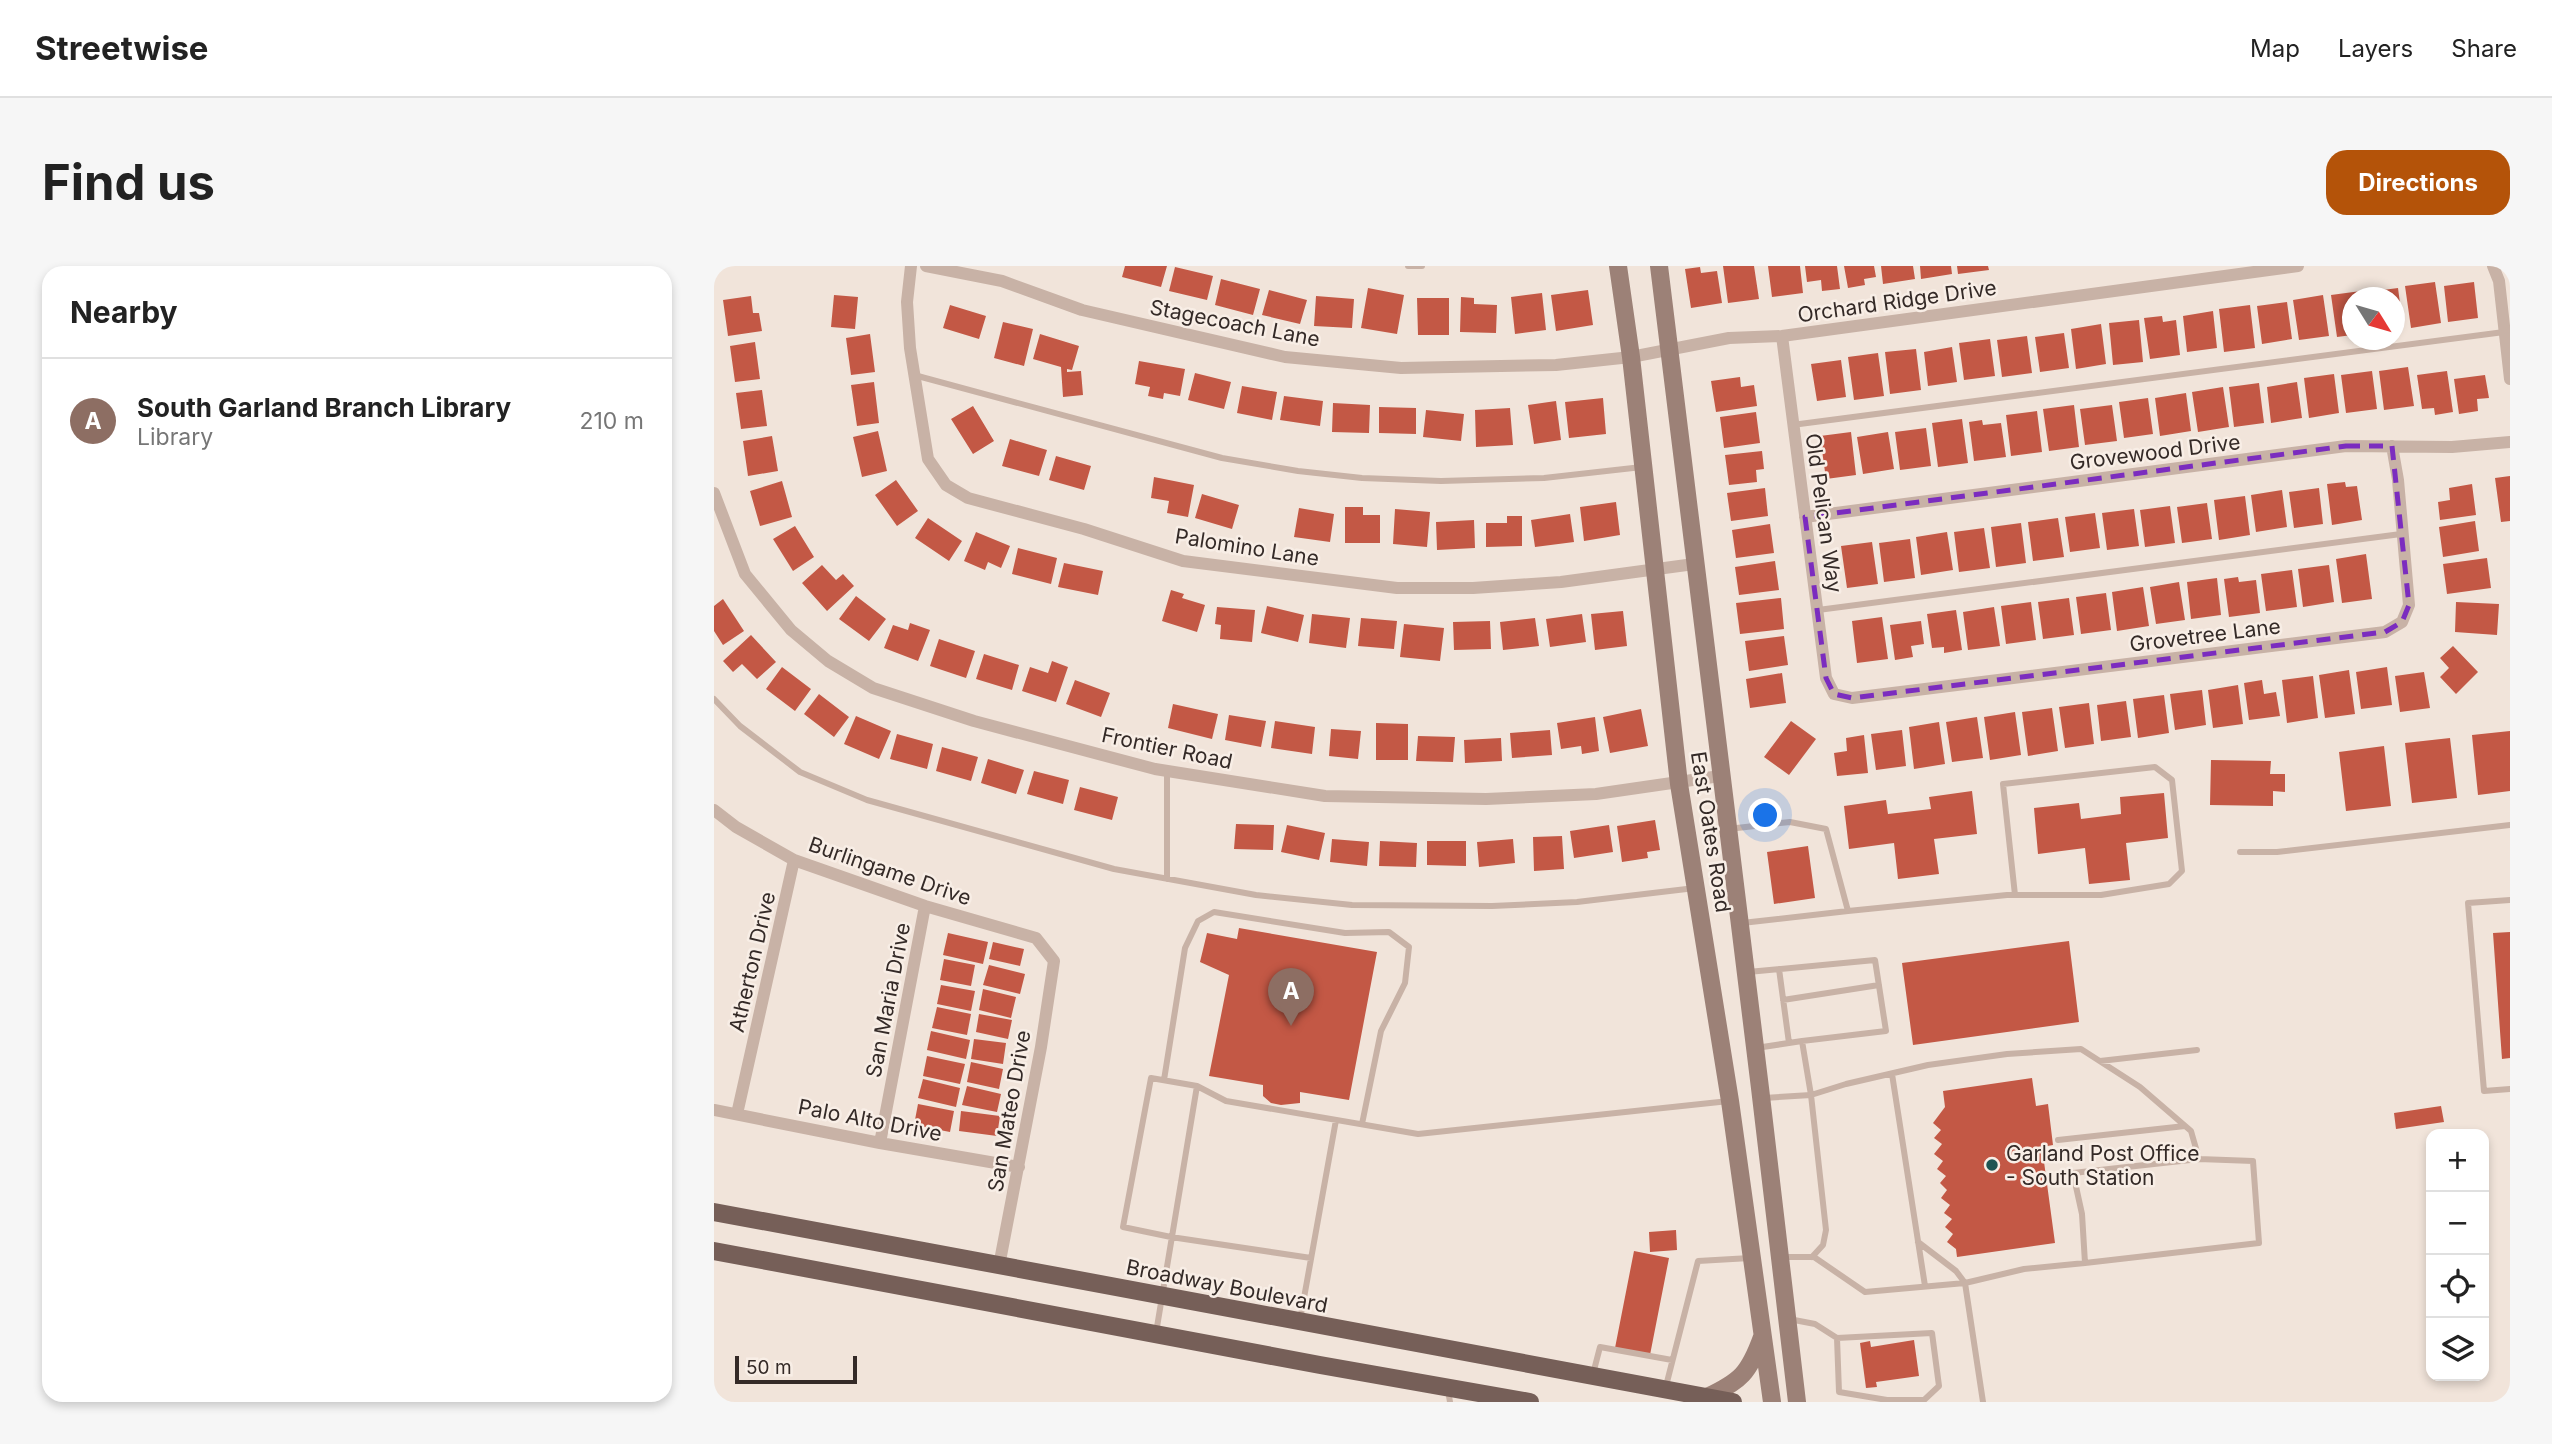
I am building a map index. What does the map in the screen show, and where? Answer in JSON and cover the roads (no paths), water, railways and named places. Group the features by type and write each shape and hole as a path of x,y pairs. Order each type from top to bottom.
{"main road":[{"name":"East Oates Road","path":"1618,266 1644,467 1679,784 1730,1101 1772,1402"},
{"name":"East Oates Road","path":"1659,266 1797,1402"},
{"path":"1730,1101 1762,1098"},
{"name":"Broadway Boulevard","path":"714,1212 1732,1402"},
{"path":"714,1251 1156,1335 1449,1395 1530,1402"},
{"path":"1707,1397 1734,1384 1742,1377 1752,1364 1763,1334"}],"street":[{"name":"Palomino Lane","path":"911,266 907,302 914,375 928,459 946,485 968,498 1084,529 1183,561 1397,588 1473,589 1561,582 1694,564"},
{"name":"Stagecoach Lane","path":"926,266 1002,281 1082,310 1285,357 1401,368 1556,365 1631,357 1669,348"},
{"name":"Orchard Ridge Drive","path":"1669,348 1729,338 1782,336 2298,266"},
{"path":"2493,266 2499,281 2510,379"},
{"name":"Old Pelican Way","path":"1782,336 1826,678 1834,694"},
{"name":"Grovewood Drive","path":"1805,517 2346,446 2452,447 2510,442"},
{"name":"Grovetree Lane","path":"1834,694 1852,698 2385,632 2402,622 2409,605 2398,480 2392,446"},
{"name":"Frontier Road","path":"714,493 745,574 791,630 828,661 873,688 974,721 1167,771 1338,796 1486,799 1596,794 1720,776"},
{"name":"Burlingame Drive","path":"714,810 736,827 794,860 925,906 1036,938 1054,961"},
{"name":"Atherton Drive","path":"737,1114 794,860"},
{"name":"San Maria Drive","path":"880,1143 925,906"},
{"name":"San Mateo Drive","path":"999,1266 1041,1047 1054,961"},
{"name":"Palo Alto Drive","path":"714,1110 1019,1167"}],"lane":[{"path":"1408,266 1422,266"},
{"path":"1792,425 2504,332"},
{"path":"914,375 1222,458 1298,471 1362,478 1452,481 1544,478 1644,467"},
{"path":"1818,610 2401,534"},
{"path":"714,699 740,726 800,772 867,800 1100,865 1167,878 1256,895 1352,905 1492,906 1577,902 1696,888"},
{"path":"1740,924 2015,895 2101,895 2169,884 2182,872 2172,780 2155,767 2003,784 2015,895"},
{"path":"1167,771 1167,878"},
{"path":"1727,829 1790,822 1826,829 1848,911"},
{"path":"2241,852 2277,852 2510,825"},
{"path":"2510,900 2468,903 2484,1091 2510,1089"},
{"path":"1164,1080 1185,948 1198,921 1214,912 1345,933 1390,932 1409,947 1405,983 1381,1031 1362,1124"},
{"path":"1746,972 1875,960 1886,1031 1756,1048"},
{"path":"1779,969 1788,1044"},
{"path":"1783,1000 1879,985"},
{"path":"1802,1041 1811,1094 1826,1230 1824,1245 1812,1257"},
{"path":"1762,1098 1811,1094 1928,1065 2007,1054 2081,1049 2140,1087 2191,1131 2199,1159"},
{"path":"2100,1061 2197,1050"},
{"path":"1892,1074 1925,1286"},
{"path":"1311,1258 1123,1227 1151,1078 1198,1086 1226,1101 1418,1134 1730,1101"},
{"path":"1156,1335 1198,1086"},
{"path":"1300,1322 1336,1121"},
{"path":"2058,1140 2185,1126"},
{"path":"1780,1257 1812,1257 1865,1292 1965,1283 2024,1269 2085,1263 2259,1243 2253,1161 2199,1159 2073,1173 2082,1214 2085,1263"},
{"path":"1919,1242 1956,1271 1965,1283 1983,1402"},
{"path":"1665,1389 1698,1261 1752,1258"},
{"path":"1787,1319 1815,1324 1837,1338 1933,1333 1939,1386 1923,1401 1887,1401 1839,1392 1837,1338"},
{"path":"1593,1376 1600,1347 1672,1360"}],"place":[{"name":"South Garland Branch Library","path":"1291,1026"},
{"name":"Garland Post Office - South Station","path":"1992,1165"}]}
